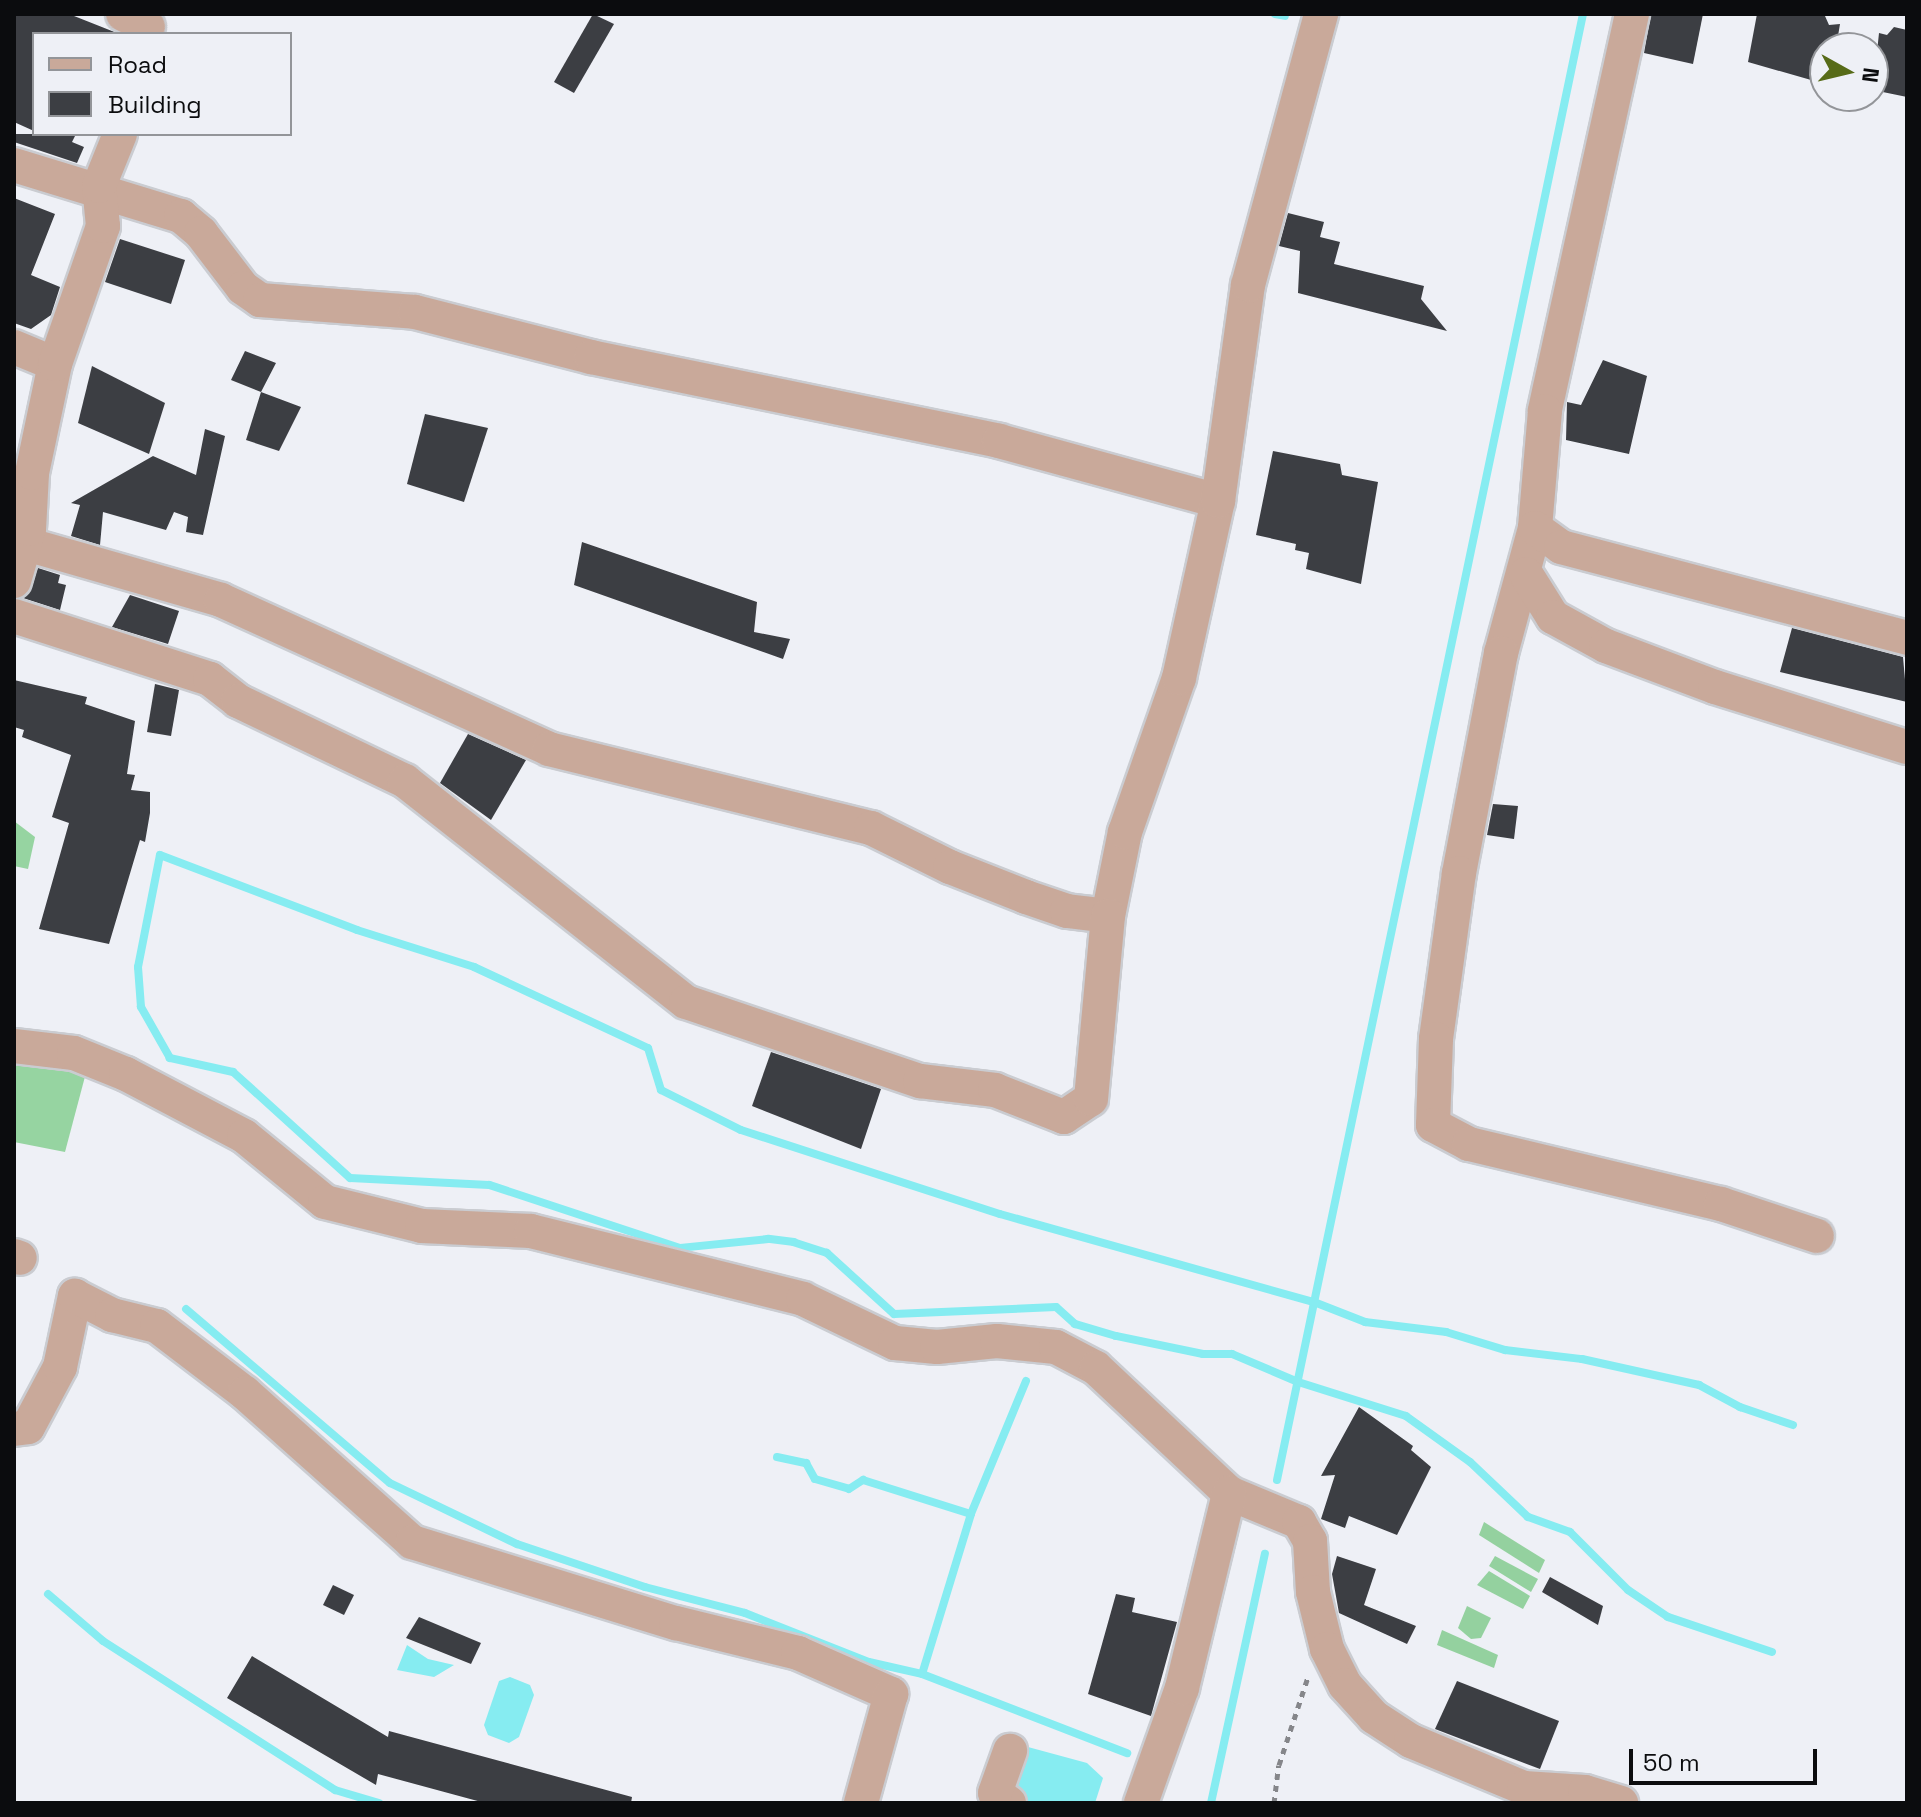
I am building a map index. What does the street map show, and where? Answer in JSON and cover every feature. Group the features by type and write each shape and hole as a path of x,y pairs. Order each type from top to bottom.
{"street":[{"path":"14,616 210,679 238,701 405,781 686,1002 920,1081 995,1090 1064,1117 1091,1099 1108,916 1125,832 1179,678 1218,501 1248,285 1321,14"},
{"path":"1632,14 1545,411 1535,528 1526,574 1501,653 1459,873 1436,1039 1433,1125 1469,1144 1721,1204 1817,1236"},
{"path":"14,581 26,544 23,496 32,473 55,364 103,226 98,194 119,136"},
{"path":"14,165 98,194 181,216 243,288 260,300 415,312 591,357 999,441 1218,501"},
{"path":"14,347 55,364"},
{"path":"1535,528 1561,547 1907,638"},
{"path":"26,544 221,600 549,749 871,828 1026,897 1067,911 1108,916"},
{"path":"1526,574 1553,617 1606,646 1715,687 1907,747"},
{"path":"14,1046 74,1053 126,1074 244,1136 325,1202 422,1226 531,1231 803,1299 895,1343 937,1347 997,1341 1056,1347 1096,1368 1229,1493 1284,1513 1305,1531 1327,1649 1358,1701 1411,1741 1524,1788 1585,1792 1621,1803"},
{"path":"14,1429 28,1427 60,1367 75,1296 112,1315 157,1326 245,1393 412,1542 676,1623 798,1653 891,1694 861,1803"},
{"path":"1141,1803 1182,1688 1229,1493"},
{"path":"1009,1803 995,1793 1010,1751"}],"path":[{"path":"1274,1803 1279,1765 1305,1681 1327,1649"}],"green space":[{"path":"14,821 35,837 28,869 14,866"},
{"path":"14,1056 87,1069 65,1152 14,1142"},
{"path":"1484,1522 1545,1560 1539,1573 1479,1535"},
{"path":"1495,1556 1538,1579 1531,1592 1489,1566"},
{"path":"1489,1571 1530,1596 1523,1609 1477,1585"},
{"path":"1467,1606 1491,1618 1481,1638 1471,1639 1458,1628"},
{"path":"1442,1630 1498,1655 1494,1668 1437,1645"}],"water":[{"path":"407,1645 428,1659 454,1665 434,1677 397,1670"},
{"path":"510,1677 530,1685 534,1695 519,1737 509,1743 488,1735 484,1725 499,1681"},
{"path":"1028,1747 1087,1763 1103,1778 1095,1803 1018,1803 1007,1785"}],"building":[{"path":"14,14 69,14 114,32 32,32 32,130 14,122"},
{"path":"593,14 614,24 574,93 554,82"},
{"path":"1651,14 1703,14 1693,64 1644,53"},
{"path":"1757,14 1814,14 1825,16 1829,25 1840,24 1839,32 1809,32 1809,79 1748,62"},
{"path":"1894,27 1907,30 1907,97 1889,93 1889,33"},
{"path":"14,134 75,136 72,142 84,147 77,163 14,142"},
{"path":"14,198 55,214 31,275 60,287 51,315 31,329 14,323"},
{"path":"1288,213 1324,222 1320,237 1340,242 1334,264 1424,286 1421,299 1447,331 1298,293 1300,251 1279,246"},
{"path":"120,239 185,260 171,304 105,282"},
{"path":"245,351 276,363 261,392 231,380"},
{"path":"1603,360 1647,376 1629,454 1566,440 1567,402 1581,405"},
{"path":"92,366 165,403 149,454 78,423"},
{"path":"261,392 301,407 279,451 246,440"},
{"path":"425,414 488,428 464,502 407,484"},
{"path":"205,429 225,436 203,535 186,532 188,517 174,512 166,530 103,512 100,545 71,536 80,505 71,503 153,456 196,475"},
{"path":"1273,451 1340,464 1342,475 1378,482 1361,584 1306,569 1309,553 1295,550 1296,544 1256,535"},
{"path":"582,542 757,602 754,632 790,639 783,659 574,585"},
{"path":"38,568 60,575 58,583 66,585 60,610 23,598"},
{"path":"130,595 179,611 168,644 112,627"},
{"path":"1792,628 1903,657 1907,702 1780,672"},
{"path":"14,680 87,697 85,704 135,721 127,774 135,775 131,790 150,792 150,813 145,842 140,840 109,944 39,929 69,823 52,817 71,755 22,737 24,730 14,727"},
{"path":"155,684 179,690 171,736 147,732"},
{"path":"468,734 526,760 491,820 440,783"},
{"path":"1493,804 1518,806 1514,839 1487,835"},
{"path":"771,1052 881,1089 861,1149 752,1106"},
{"path":"1359,1407 1413,1446 1411,1450 1431,1467 1397,1535 1349,1516 1345,1528 1321,1519 1335,1475 1321,1476"},
{"path":"1337,1556 1376,1569 1364,1605 1416,1626 1407,1644 1339,1613 1332,1574"},
{"path":"1550,1577 1603,1606 1598,1625 1542,1592"},
{"path":"333,1585 354,1595 344,1615 323,1605"},
{"path":"1116,1594 1135,1598 1132,1612 1177,1622 1151,1716 1088,1694"},
{"path":"419,1617 481,1643 471,1664 406,1638"},
{"path":"252,1656 388,1737 389,1731 632,1797 631,1803 485,1803 378,1774 376,1785 227,1698"},
{"path":"1457,1681 1559,1721 1540,1769 1435,1729"}],"waterway":[{"path":"1275,14 1285,16"},
{"path":"1277,1480 1583,14"},
{"path":"1772,1652 1668,1617 1628,1590 1570,1532 1528,1517 1470,1462 1406,1416 1298,1382 1232,1354 1203,1354 1116,1336 1075,1324 1056,1307 894,1314 827,1253 794,1242 768,1239 680,1248 489,1185 350,1178 233,1072 170,1058 141,1007 138,967 160,855 357,930 474,967 648,1048 661,1090 741,1130 1000,1214 1314,1302 1365,1322 1446,1332 1505,1350 1582,1359 1699,1385 1740,1407 1793,1425"},
{"path":"186,1309 390,1483 517,1544 645,1587 745,1613 869,1662 922,1674"},
{"path":"1026,1381 971,1514 922,1674 1127,1753"},
{"path":"777,1457 806,1463 815,1479 849,1489 863,1480 971,1514"},
{"path":"1211,1803 1265,1554"},
{"path":"48,1594 103,1641 335,1790 379,1803"}]}
